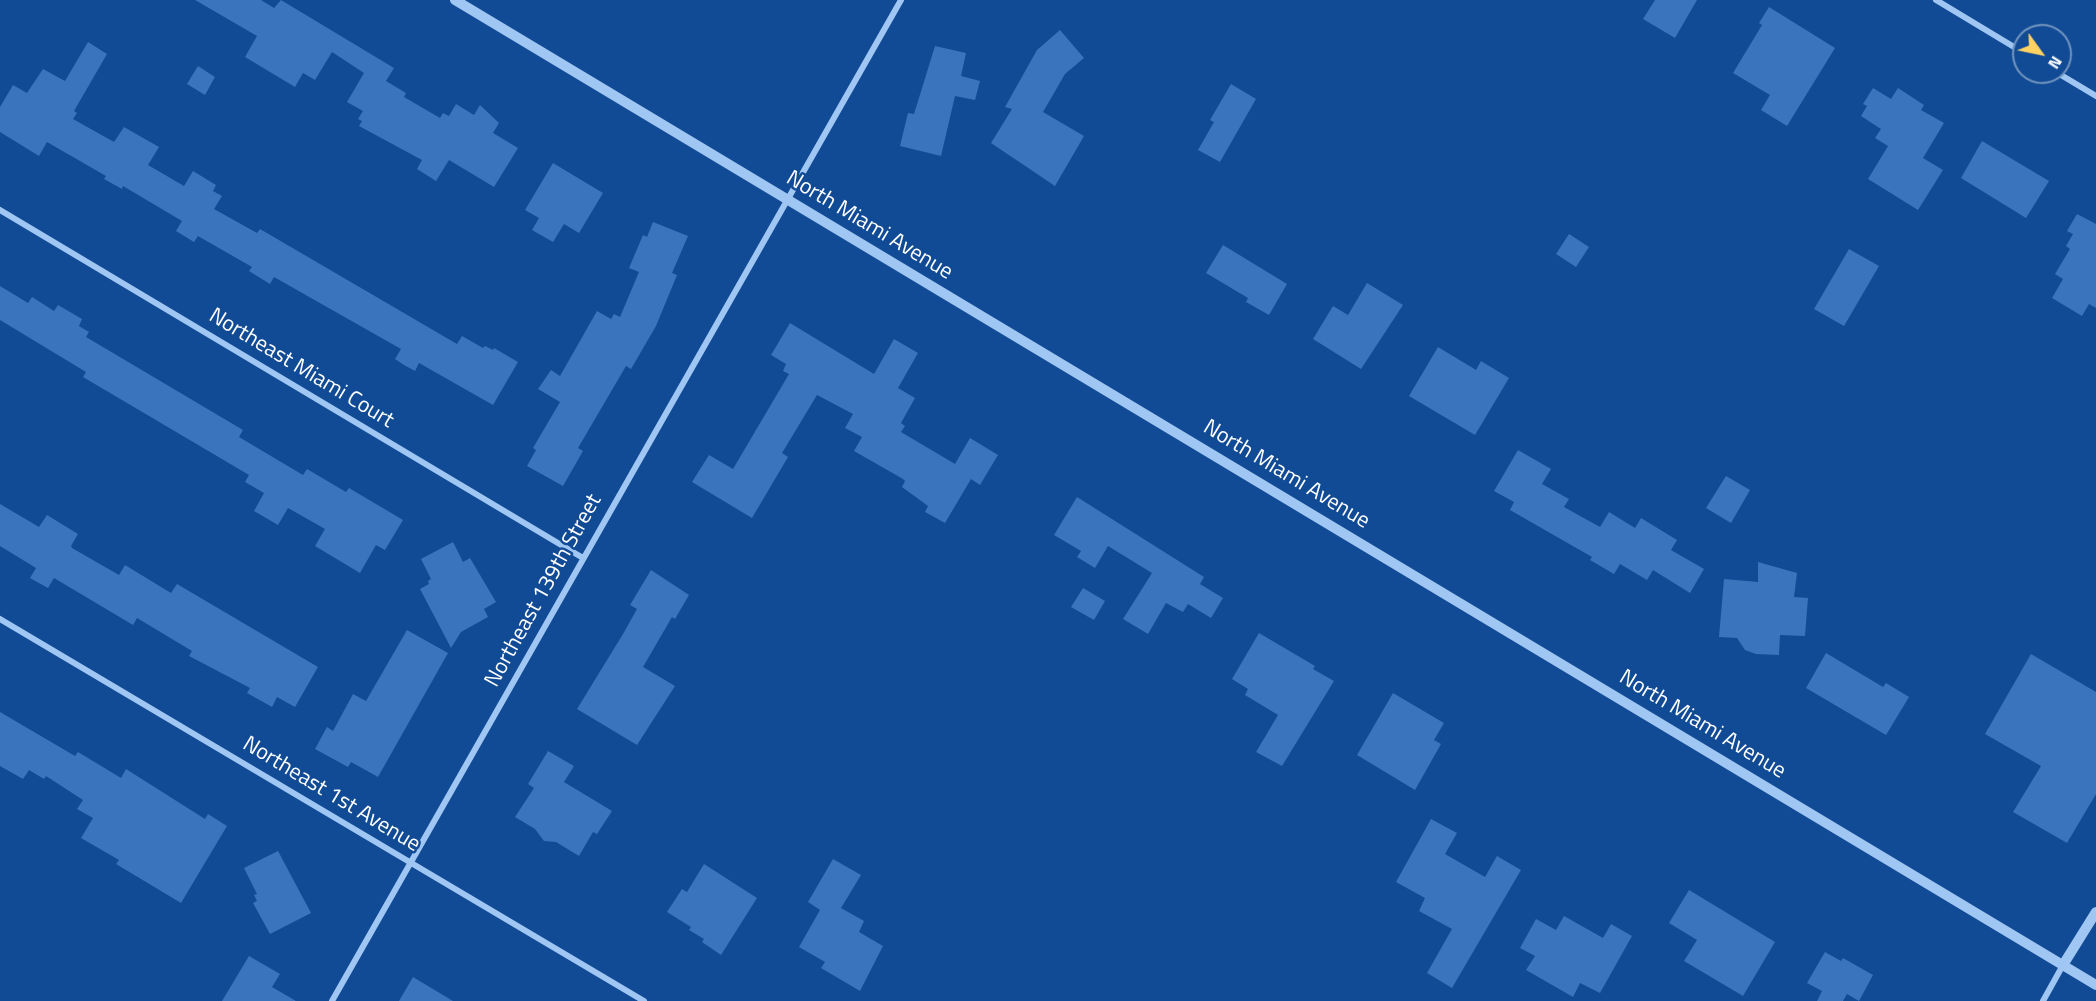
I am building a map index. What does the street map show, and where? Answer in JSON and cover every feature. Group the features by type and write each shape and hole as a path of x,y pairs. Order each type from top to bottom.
{"street":[{"name":"North Miami Avenue","path":"455,0 2096,985"},
{"name":"Northeast 139th Street","path":"332,1001 901,0"},
{"path":"1936,0 2012,46"},
{"path":"2072,82 2096,96"},
{"name":"Northeast Miami Court","path":"0,210 583,558"},
{"name":"Northeast 1st Avenue","path":"0,619 644,1001"},
{"path":"2043,1001 2096,912"}],"building":[{"path":"195,0 261,0 274,8 281,0 394,68 386,81 406,93 404,97 440,118 443,113 449,116 456,104 474,115 480,105 499,123 493,133 518,148 494,187 449,160 436,181 417,169 422,160 359,126 362,121 358,119 363,111 347,102 364,73 332,52 315,80 303,73 295,87 245,57 257,36"},
{"path":"1655,0 1697,0 1675,38 1643,19"},
{"path":"1769,7 1835,48 1787,126 1761,110 1770,95 1733,73 1762,25 1759,23"},
{"path":"1060,30 1084,58 1065,74 1043,112 1084,136 1055,186 991,143 1012,109 1005,107 1037,50"},
{"path":"88,42 107,54 74,111 77,113 73,119 114,142 124,127 159,147 148,165 184,186 193,171 216,185 213,191 222,196 214,209 257,233 260,229 457,344 462,336 483,348 485,346 493,350 494,348 518,362 493,405 419,363 415,371 404,365 395,359 401,349 274,277 270,284 249,271 252,267 198,236 194,242 176,231 182,221 123,186 122,189 104,179 106,176 47,142 39,156 0,132 0,107 13,85 27,93 43,69 65,81"},
{"path":"935,46 966,53 961,76 980,81 975,100 955,96 941,156 900,146 908,113 914,114"},
{"path":"198,66 215,77 205,95 187,84"},
{"path":"1231,84 1256,99 1220,162 1198,150 1214,122 1210,120"},
{"path":"1873,88 1891,99 1898,88 1924,105 1921,110 1944,123 1923,158 1943,170 1918,210 1868,179 1888,146 1875,138 1881,129 1861,116 1867,106 1863,104"},
{"path":"1982,141 2049,181 2026,218 1961,178"},
{"path":"553,163 603,193 579,233 564,224 553,242 532,230 539,218 525,210"},
{"path":"2077,214 2096,224 2096,308 2089,304 2082,316 2052,298 2063,279 2055,274 2070,249 2066,246 2073,234 2067,231"},
{"path":"653,222 688,236 672,273 677,275 656,326 631,369 626,366 578,448 583,451 563,486 527,466 536,450 533,448 560,402 538,389 551,370 560,376 597,311 611,319 614,314 620,317 639,272 629,268 643,235 647,237"},
{"path":"1569,234 1589,247 1576,267 1556,254"},
{"path":"1223,245 1287,284 1269,315 1246,302 1248,298 1206,273"},
{"path":"1849,249 1879,266 1844,326 1814,309"},
{"path":"1367,283 1403,305 1361,369 1313,339 1333,306 1348,315"},
{"path":"0,286 28,303 32,297 54,311 58,305 82,319 79,326 89,332 86,337 243,430 239,437 303,475 307,469 346,492 349,488 403,520 385,550 376,545 360,573 315,546 325,529 288,508 278,525 254,511 264,493 245,482 249,475 83,377 86,372 0,320"},
{"path":"790,323 874,374 894,339 918,353 898,388 915,398 901,423 905,426 901,432 955,464 970,438 998,455 980,485 971,479 945,523 925,512 928,506 902,487 905,481 903,479 854,451 862,437 845,428 853,414 817,395 782,453 788,457 752,518 692,482 709,455 733,469 789,374 783,371 786,364 771,355"},
{"path":"1438,347 1476,370 1481,361 1509,378 1475,435 1409,396"},
{"path":"1518,450 1551,469 1542,484 1569,499 1564,507 1600,527 1609,512 1635,528 1641,518 1677,540 1671,550 1704,569 1690,593 1653,570 1647,580 1620,564 1614,574 1590,560 1592,557 1510,510 1514,502 1494,491"},
{"path":"1726,476 1750,490 1731,523 1706,508"},
{"path":"1077,497 1204,577 1200,584 1223,598 1211,618 1188,604 1183,612 1166,603 1148,634 1123,619 1152,573 1108,546 1095,568 1077,557 1081,551 1054,535"},
{"path":"0,504 39,527 47,515 78,534 72,548 119,575 125,565 171,593 177,584 318,667 295,707 277,697 272,707 247,693 250,688 189,656 192,651 137,618 133,625 54,578 48,588 30,578 36,568 0,546"},
{"path":"453,542 463,562 470,558 496,602 484,609 488,617 461,632 451,648 420,589 429,584 428,581 431,579 421,559"},
{"path":"1758,562 1797,573 1794,597 1808,598 1805,636 1780,635 1779,655 1756,654 1745,650 1737,638 1719,637 1724,579 1758,582"},
{"path":"651,570 689,595 675,619 672,617 643,667 675,686 637,745 577,709 637,609 630,605"},
{"path":"1083,588 1105,601 1094,620 1071,607"},
{"path":"407,630 448,653 378,777 351,762 348,767 315,749 327,727 333,731 353,694 366,701"},
{"path":"1259,633 1315,666 1313,669 1334,681 1282,766 1256,752 1278,715 1245,695 1248,689 1232,679"},
{"path":"1826,653 1883,687 1886,683 1909,697 1886,735 1806,688"},
{"path":"2031,654 2096,692 2096,794 2067,843 2013,812 2041,766 1985,734"},
{"path":"1393,693 1444,723 1434,740 1441,744 1415,790 1357,755"},
{"path":"0,712 75,756 78,752 121,778 126,769 205,819 208,814 227,826 181,903 116,864 119,860 81,838 93,818 77,809 83,800 46,776 44,779 29,770 23,779 0,766"},
{"path":"548,751 574,766 564,782 612,811 597,834 593,832 579,856 556,842 544,841 535,829 515,817 534,788 528,784"},
{"path":"1431,819 1457,833 1445,854 1485,877 1497,856 1521,870 1452,988 1427,973 1452,929 1419,911 1425,898 1396,882"},
{"path":"278,851 311,913 270,934 253,903 257,901 254,895 257,894 244,868"},
{"path":"833,859 861,875 841,908 864,921 859,932 883,946 860,991 821,968 825,962 799,947 820,910 808,902"},
{"path":"704,864 757,898 721,955 702,942 704,939 689,930 691,927 667,912 682,889 687,892"},
{"path":"1689,890 1775,942 1743,996 1684,961 1697,940 1669,923"},
{"path":"1564,916 1603,938 1611,924 1632,936 1600,993 1580,983 1573,997 1526,970 1535,956 1520,948 1536,919 1556,930"},
{"path":"1825,952 1841,961 1843,958 1873,975 1859,1001 1847,994 1843,1001 1817,1001 1822,991 1807,983"},
{"path":"249,956 280,974 272,987 296,1001 222,1001"},
{"path":"413,977 453,1001 399,1001"}]}
